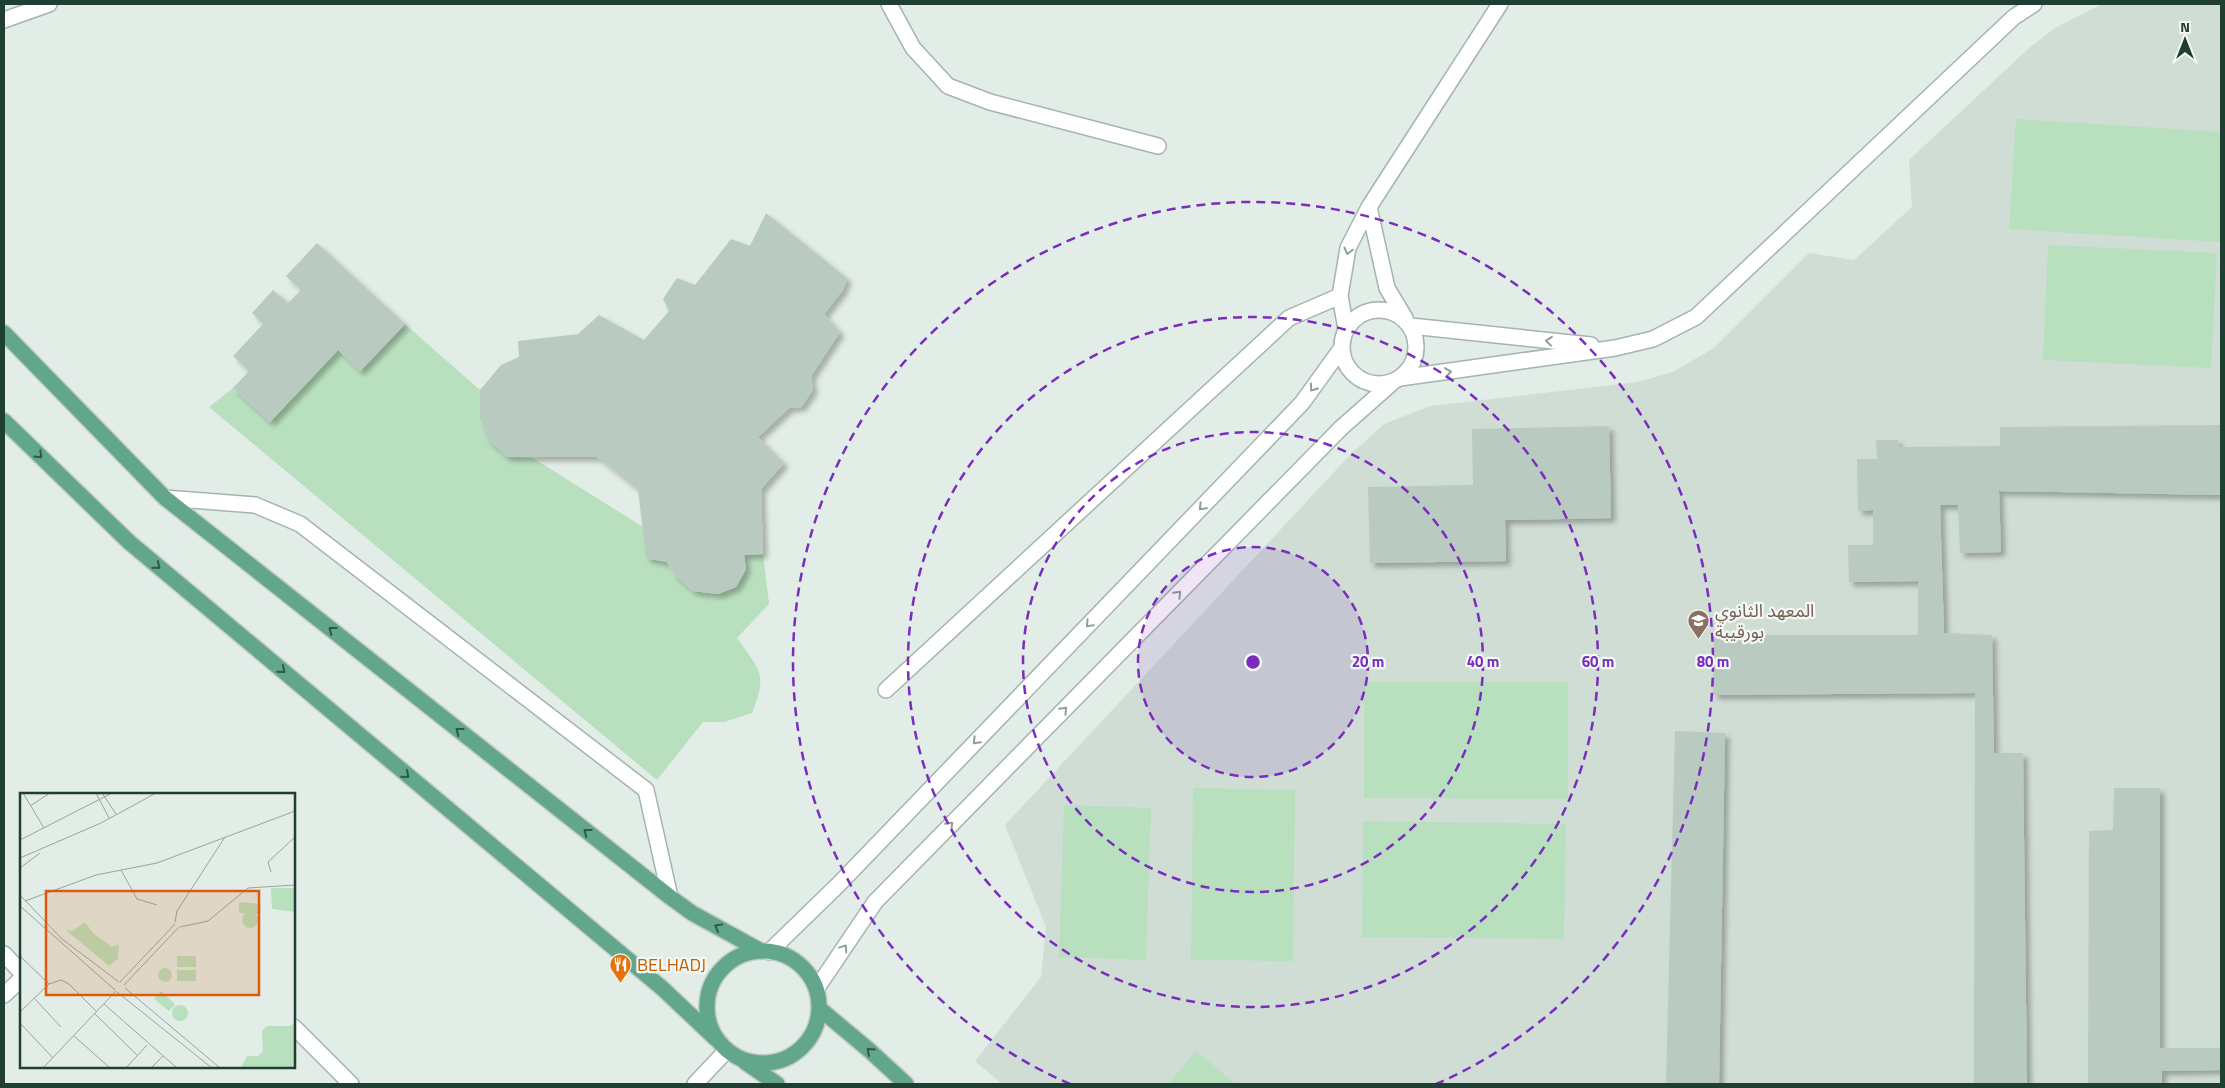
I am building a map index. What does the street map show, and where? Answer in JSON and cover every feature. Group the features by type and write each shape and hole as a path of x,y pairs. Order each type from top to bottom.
{"main road":[{"path":"4,333 165,498 670,897 692,913 765,952"},
{"path":"4,421 129,542 662,988 727,1050 777,1084"},
{"path":"716,1039 708,1023 706,1006 709,990 717,974 729,962 744,954 765,952 780,953 797,962 809,973 817,988 820,1010 817,1027 808,1043 794,1055 778,1062 760,1064 742,1060"},
{"path":"820,1010 869,1050 906,1084"}],"street":[{"path":"4,20 49,4"},
{"path":"888,4 913,48 948,86 990,102 1158,146"},
{"path":"1346,329 1340,296 1348,248 1369,207 1500,4"},
{"path":"1341,349 1347,366 1359,378 1370,383 1381,384 1396,380 1615,348 1652,339 1696,316 2014,17 2034,4"},
{"path":"817,988 875,902 1334,435 1408,371 1415,360 1416,337 1387,288 1369,207"},
{"path":"886,690 1289,318 1340,296"},
{"path":"765,952 845,878 1302,403 1341,349 1346,329 1362,313 1386,310 1397,313 1409,323 1615,348"},
{"path":"165,498 255,505 300,524 646,790 670,897"},
{"path":"4,954 20,971"},
{"path":"4,995 20,979"},
{"path":"295,1027 350,1084"},
{"path":"695,1084 727,1050"}],"shaded area":[{"name":"المعهد الثانوي بورقيبة","path":"2102,4 2221,4 2221,1084 1002,1084 975,1061 1041,977 1046,927 1005,825 1350,455 1384,424 1430,406 1638,382 1673,372 1714,348 1809,253 1854,260 1912,207 1909,160 2028,49 2055,28"}],"green space":[{"path":"2016,119 2221,132 2221,242 2009,229"},
{"path":"2048,245 2217,253 2211,368 2043,360"},
{"path":"405,324 480,390 507,457 533,458 643,527 646,558 667,562 674,575 693,591 718,594 735,587 746,569 744,555 763,554 769,604 737,638 759,673 760,689 752,713 724,722 703,722 657,780 209,407 233,388 270,422 338,350 361,371"},
{"path":"1364,682 1568,682 1568,799 1364,798"},
{"path":"1193,788 1295,790 1293,961 1191,960"},
{"path":"1064,805 1151,808 1146,960 1059,957"},
{"path":"1363,821 1566,824 1564,939 1362,937"},
{"path":"1196,1051 1236,1084 1168,1084"}],"building":[{"path":"766,213 847,278 843,290 824,314 840,332 811,376 813,390 801,407 789,408 758,437 784,463 761,489 763,554 744,555 746,569 736,587 718,594 693,591 674,575 667,562 646,558 638,489 597,457 507,457 487,439 480,418 480,390 501,365 519,357 518,341 578,334 599,315 644,340 669,311 663,299 677,278 695,285 731,239 750,246"},
{"path":"317,243 405,324 360,371 338,350 270,422 233,388 249,371 233,356 263,324 252,313 273,290 288,303 301,290 286,276"},
{"path":"2221,425 2221,495 1999,491 2001,552 1960,553 1958,505 1940,505 1944,633 1992,635 1994,753 2023,753 2027,1084 1974,1084 1975,693 1713,695 1714,635 1918,635 1918,581 1849,582 1848,545 1873,545 1873,510 1858,511 1857,459 1877,459 1876,440 1898,440 1899,447 2000,446 2000,427"},
{"path":"1609,426 1611,518 1505,520 1506,561 1370,563 1368,487 1473,485 1472,429"},
{"path":"1675,731 1725,733 1719,1084 1666,1084"},
{"path":"2114,788 2160,788 2160,1048 2221,1048 2221,1070 2162,1071 2162,1084 2088,1084 2089,831 2113,830"}],"place":[{"name":"المعهد الثانوي بورقيبة","path":"1699,640"},
{"name":"BELHADJ","path":"621,984"}]}
